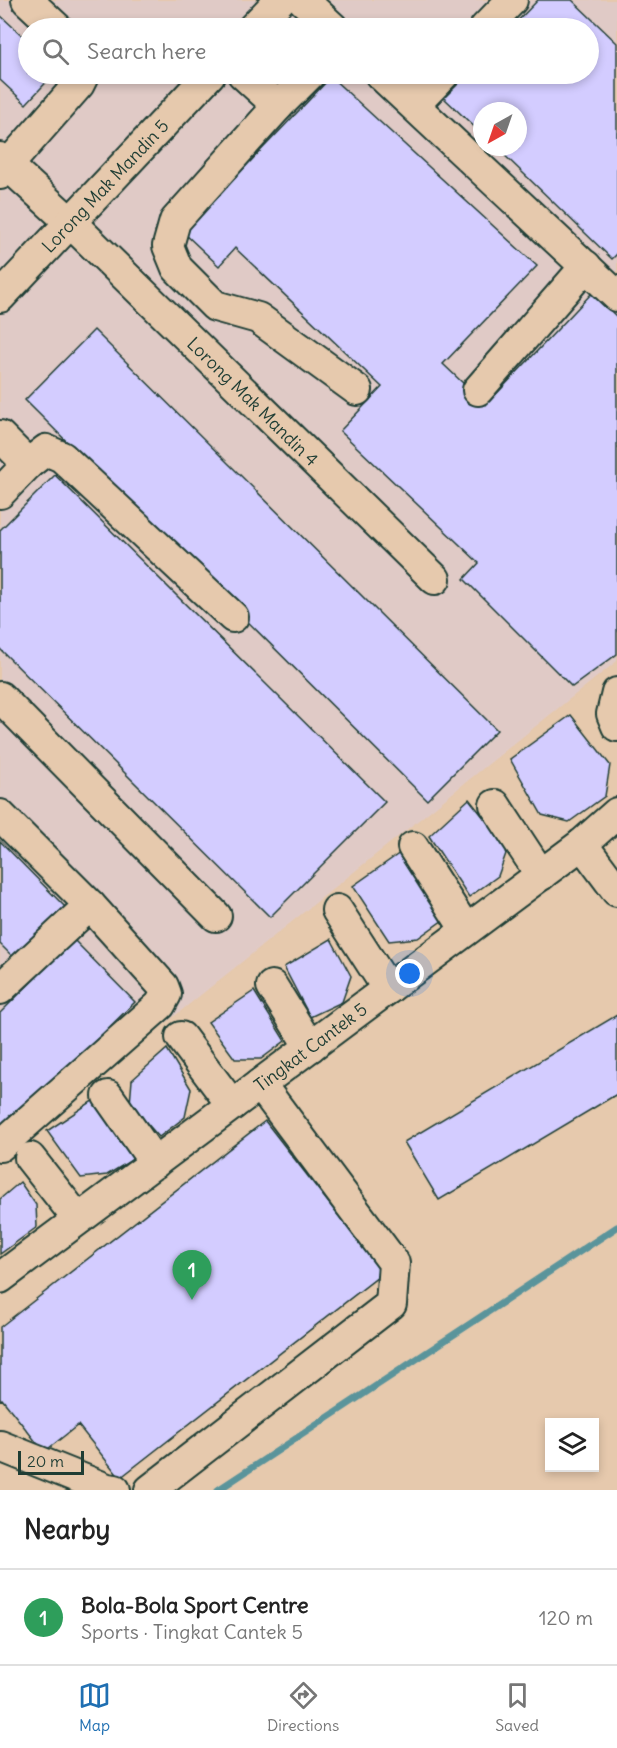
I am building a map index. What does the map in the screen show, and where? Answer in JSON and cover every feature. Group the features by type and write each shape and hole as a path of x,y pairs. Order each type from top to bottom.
{"street":[{"path":"27,0 46,18"},
{"path":"263,18 280,0"},
{"path":"303,0 322,18"},
{"path":"495,18 512,0"},
{"path":"3,166 79,84"},
{"name":"Lorong Mak Mandin 5","path":"0,297 201,84"},
{"path":"254,84 278,106"},
{"path":"300,84 175,221 168,246 177,268 216,306 258,318 357,390"},
{"path":"392,84 615,291"},
{"path":"414,105 434,84"},
{"name":"Lorong Mak Mandin 4","path":"3,166 70,222 435,579"},
{"path":"478,390 586,266"},
{"path":"0,436 28,464"},
{"path":"0,493 28,464 46,450 62,457 232,616"},
{"path":"617,693 612,714 617,726"},
{"path":"0,697 216,916"},
{"path":"495,805 541,875"},
{"name":"Tingkat Cantek 5","path":"0,1278 541,875 582,844 617,813"},
{"path":"0,815 90,905 163,986 166,994 160,1005 0,1146"},
{"path":"582,844 617,891"},
{"path":"413,847 466,930"},
{"path":"0,989 90,905"},
{"path":"337,910 388,989"},
{"path":"272,986 310,1047"},
{"path":"181,1037 232,1105"},
{"path":"150,1490 391,1304 394,1263 260,1084"},
{"path":"108,1096 155,1163"},
{"path":"30,1158 78,1219"},
{"path":"0,1446 107,1489 115,1490"}],"shaded area":[{"path":"0,0 617,0 617,661 0,1156"}],"building":[{"path":"538,0 572,0 591,18 521,18"},
{"path":"0,15 18,32 18,84 45,84 26,104 0,80"},
{"path":"599,26 617,43 617,254 612,259 505,156 527,156 527,102 473,102 473,125 444,98 458,84 599,84"},
{"path":"324,84 339,84 537,266 443,364 486,405 592,293 617,317 617,654 572,687 464,579 479,563 340,431 382,387 235,248 219,266 183,232"},
{"path":"94,330 497,730 427,800 25,400"},
{"path":"55,475 385,802 270,917 0,649 0,530"},
{"path":"571,715 610,765 605,796 569,822 542,815 510,759"},
{"path":"469,799 508,848 498,876 469,897 429,836"},
{"path":"0,841 70,912 19,963 0,944"},
{"path":"400,853 443,920 418,938 389,941 353,886"},
{"path":"331,939 351,976 342,1002 310,1017 284,967"},
{"path":"74,940 135,1002 0,1134 0,1013"},
{"path":"254,991 285,1041 261,1059 235,1059 208,1022"},
{"path":"617,1015 617,1094 439,1200 404,1142"},
{"path":"167,1049 191,1089 185,1117 159,1137 130,1104 132,1080"},
{"path":"94,1100 135,1158 107,1175 81,1178 47,1131"},
{"path":"265,1121 383,1273 120,1478 78,1425 44,1452 2,1399 0,1400 0,1327"},
{"path":"20,1182 36,1205 37,1227 0,1254 0,1199"}],"waterway":[{"path":"218,1490 617,1227"}],"place":[{"name":"Bola-Bola Sport Centre","path":"192,1300"}]}
